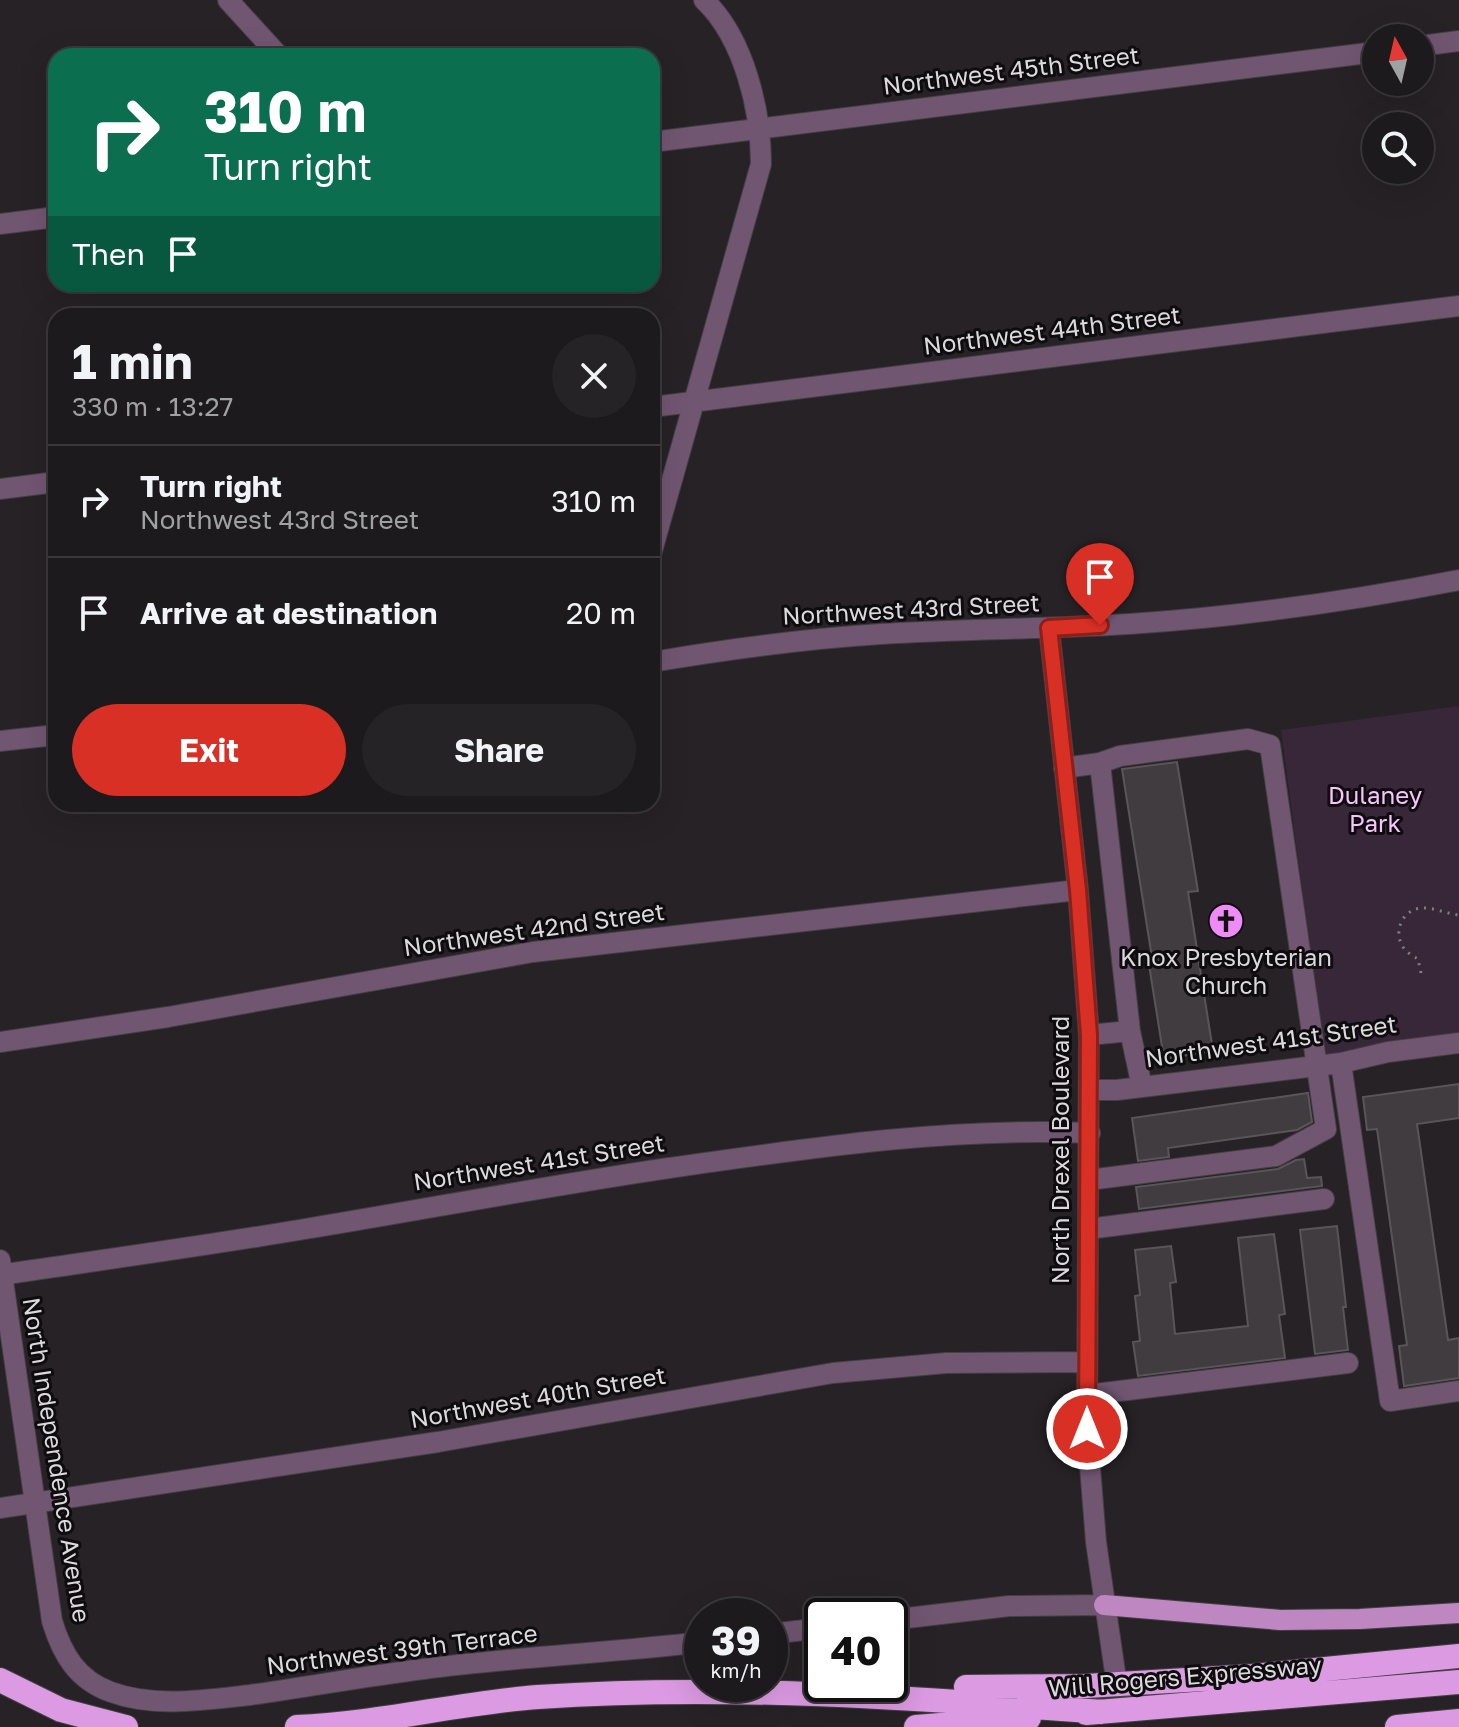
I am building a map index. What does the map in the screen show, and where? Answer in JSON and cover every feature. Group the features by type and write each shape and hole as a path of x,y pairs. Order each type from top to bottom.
{"highway":[{"path":"908,1689 1086,1686 1253,1676 1459,1656"},
{"path":"0,1680 61,1710 126,1727"},
{"name":"Will Rogers Expressway","path":"916,1727 1459,1682"},
{"path":"297,1727 339,1726 465,1704 538,1697 804,1694"},
{"path":"908,1700 1102,1712"},
{"path":"1397,1727 1459,1721"}],"main road":[{"path":"1104,1605 1280,1620 1374,1619 1459,1613"}],"street":[{"path":"228,0 272,48"},
{"path":"660,522 761,164 748,80 738,49 726,27 704,0"},
{"path":"1434,44 1459,41"},
{"name":"Northwest 45th Street","path":"660,141 1362,54"},
{"path":"0,224 48,218"},
{"name":"Northwest 44th Street","path":"660,406 1459,306"},
{"path":"0,489 48,483"},
{"name":"Northwest 43rd Street","path":"660,661 836,638 1226,616 1349,600 1459,580"},
{"name":"North Drexel Boulevard","path":"1049,628 1078,890 1089,1035 1087,1395 1092,1503 1115,1672"},
{"path":"0,741 48,736"},
{"path":"1064,768 1100,763 1120,756 1248,739 1270,745 1326,1129 1276,1156 1089,1180"},
{"path":"1100,763 1130,1031 1142,1087"},
{"name":"Northwest 42nd Street","path":"0,1042 168,1017 533,952 820,922 1078,890"},
{"path":"1089,1035 1130,1031"},
{"name":"Northwest 41st Street","path":"1090,1090 1142,1087 1341,1063 1388,1052 1459,1043"},
{"path":"1341,1063 1390,1401 1459,1391"},
{"name":"Northwest 41st Street","path":"1,1270 306,1229 580,1181 861,1142 969,1134 1090,1133"},
{"path":"1088,1229 1324,1199"},
{"name":"North Independence Avenue","path":"1,1270 49,1610 59,1644 75,1669 109,1692"},
{"name":"Northwest 40th Street","path":"0,1508 451,1440 833,1373 946,1363 1087,1362"},
{"path":"1087,1395 1348,1363"},
{"path":"908,1618 1009,1606 1104,1605"},
{"name":"Northwest 39th Terrace","path":"109,1692 149,1699 190,1701 272,1692 434,1667 684,1644"}],"path":[{"path":"1421,973 1418,959 1401,943 1400,923 1408,913 1421,908 1459,915"}],"green space":[{"name":"Dulaney Park","path":"1459,706 1459,1038 1324,1055 1281,730"}],"building":[{"path":"1177,762 1198,891 1188,892 1213,1051 1164,1059 1149,965 1153,964 1122,769"},
{"path":"1459,1084 1459,1118 1417,1124 1448,1340 1459,1338 1459,1378 1404,1386 1399,1346 1407,1345 1377,1129 1367,1130 1363,1097"},
{"path":"1308,1093 1312,1122 1297,1130 1168,1148 1169,1157 1138,1161 1132,1118"},
{"path":"1304,1159 1307,1178 1321,1177 1322,1186 1139,1209 1136,1187 1278,1169"},
{"path":"1337,1226 1348,1350 1315,1354 1300,1230"},
{"path":"1274,1234 1285,1314 1279,1315 1285,1358 1138,1376 1133,1342 1140,1341 1135,1296 1140,1295 1135,1250 1171,1246 1176,1282 1170,1283 1175,1334 1248,1326 1238,1238"}],"tunnel":[{"path":"1115,1672 1123,1727"}],"place":[{"name":"Knox Presbyterian Church","path":"1226,921"}],"route":[{"path":"1087,1429 1089,1035 1078,890 1049,628 1100,625"}]}
